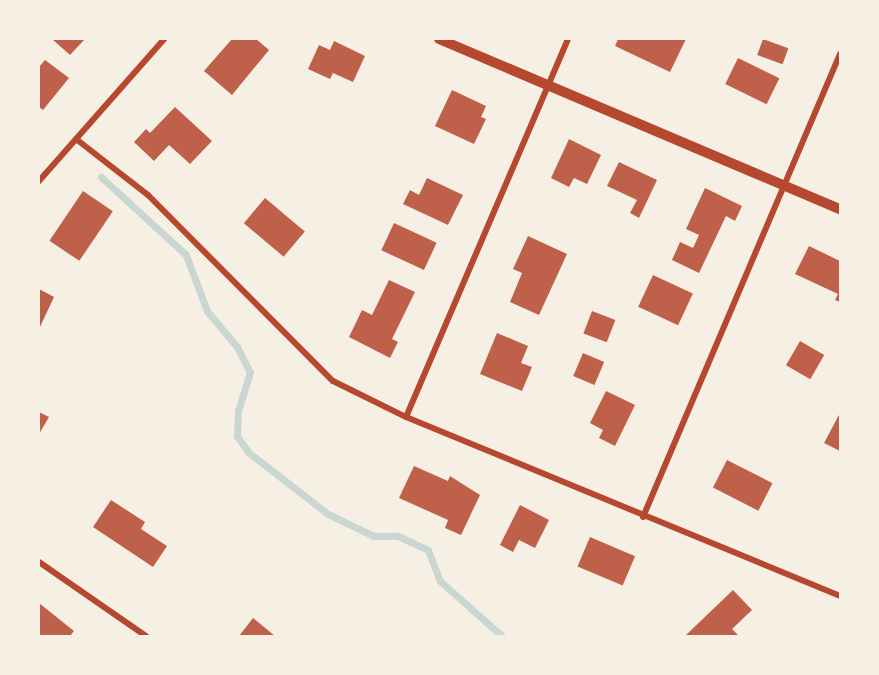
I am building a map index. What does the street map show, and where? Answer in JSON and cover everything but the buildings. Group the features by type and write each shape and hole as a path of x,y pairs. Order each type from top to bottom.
{"street":[{"path":"39,181 164,39"},
{"path":"439,39 840,209"},
{"path":"406,417 568,39"},
{"path":"643,517 840,54"},
{"path":"76,140 148,195 333,381 406,417 643,517 840,596"},
{"path":"39,562 146,636"}],"waterway":[{"path":"101,177 186,255 207,311 237,347 250,372 238,411 237,436 248,452 328,514 374,536 398,536 428,550 440,581 502,636"}]}
